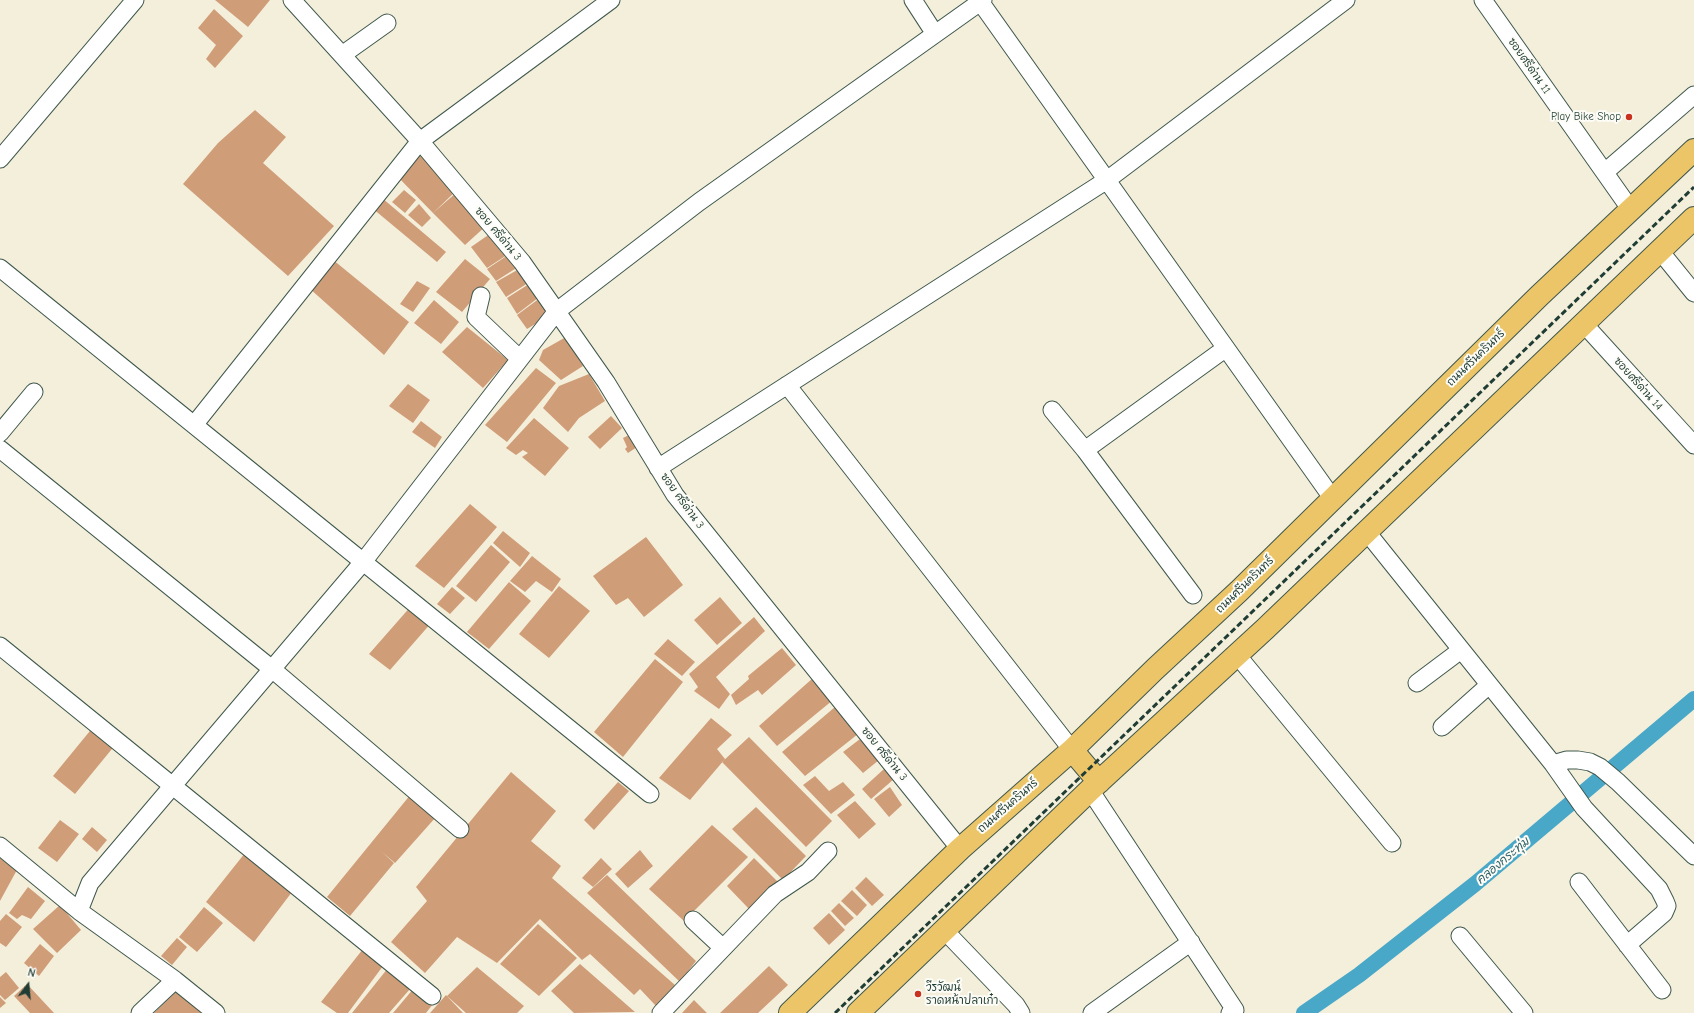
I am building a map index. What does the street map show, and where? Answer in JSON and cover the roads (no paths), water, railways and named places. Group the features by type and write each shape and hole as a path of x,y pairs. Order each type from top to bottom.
{"main road":[{"name":"ถนนศรีนครินทร์","path":"790,1013 960,849 1072,750 1155,669 1239,591 1534,300 1694,150"},
{"path":"858,1013 1094,786 1237,655 1694,218"},
{"path":"1072,750 1094,786"}],"street":[{"path":"0,159 135,0"},
{"name":"ซอย ศรีด่าน 3","path":"292,0 420,141 522,262 606,382 675,495 960,849"},
{"path":"194,425 420,141 611,0"},
{"path":"913,0 935,34"},
{"path":"79,911 90,883 363,562 557,311 699,202 981,0 1333,499"},
{"path":"658,468 1107,180 1346,0"},
{"name":"ซอยศรีด่าน 11","path":"1483,0 1631,210"},
{"path":"342,55 387,23"},
{"path":"1605,172 1694,95"},
{"path":"1660,250 1694,293"},
{"path":"0,268 650,794"},
{"path":"481,296 476,317 520,359"},
{"name":"ซอยศรีด่าน 14","path":"1583,323 1694,445"},
{"path":"1085,450 1226,348"},
{"path":"787,385 1072,750"},
{"path":"0,433 34,392"},
{"path":"1052,410 1085,450 1193,595"},
{"path":"0,449 272,669 460,828"},
{"path":"1366,531 1553,764 1584,808 1660,889 1667,906 1664,913 1627,945"},
{"path":"0,646 432,996"},
{"path":"1417,683 1461,650"},
{"path":"1237,655 1392,843"},
{"path":"1442,727 1490,685"},
{"path":"1553,764 1567,760 1578,760 1590,762 1600,767 1691,848"},
{"path":"1094,786 1235,1010 1230,1013"},
{"path":"0,846 79,911 175,980 216,1013"},
{"path":"662,1013 775,894 808,872 828,851"},
{"path":"1579,882 1662,990"},
{"path":"693,920 724,948"},
{"path":"944,931 1016,1005 1021,1013"},
{"path":"1460,936 1524,1013"},
{"path":"1092,1013 1191,942"},
{"path":"140,1013 175,980"}],"waterway":[{"name":"คลองกระทุ่ม","path":"1304,1013 1359,975 1475,884 1694,699"}],"railway":[{"path":"835,1013 1694,187"}],"place":[{"name":"Play Bike Shop","path":"1629,117"},
{"name":"วีรวัฒน์ ราดหน้าปลาเก๋า","path":"918,994"}]}
